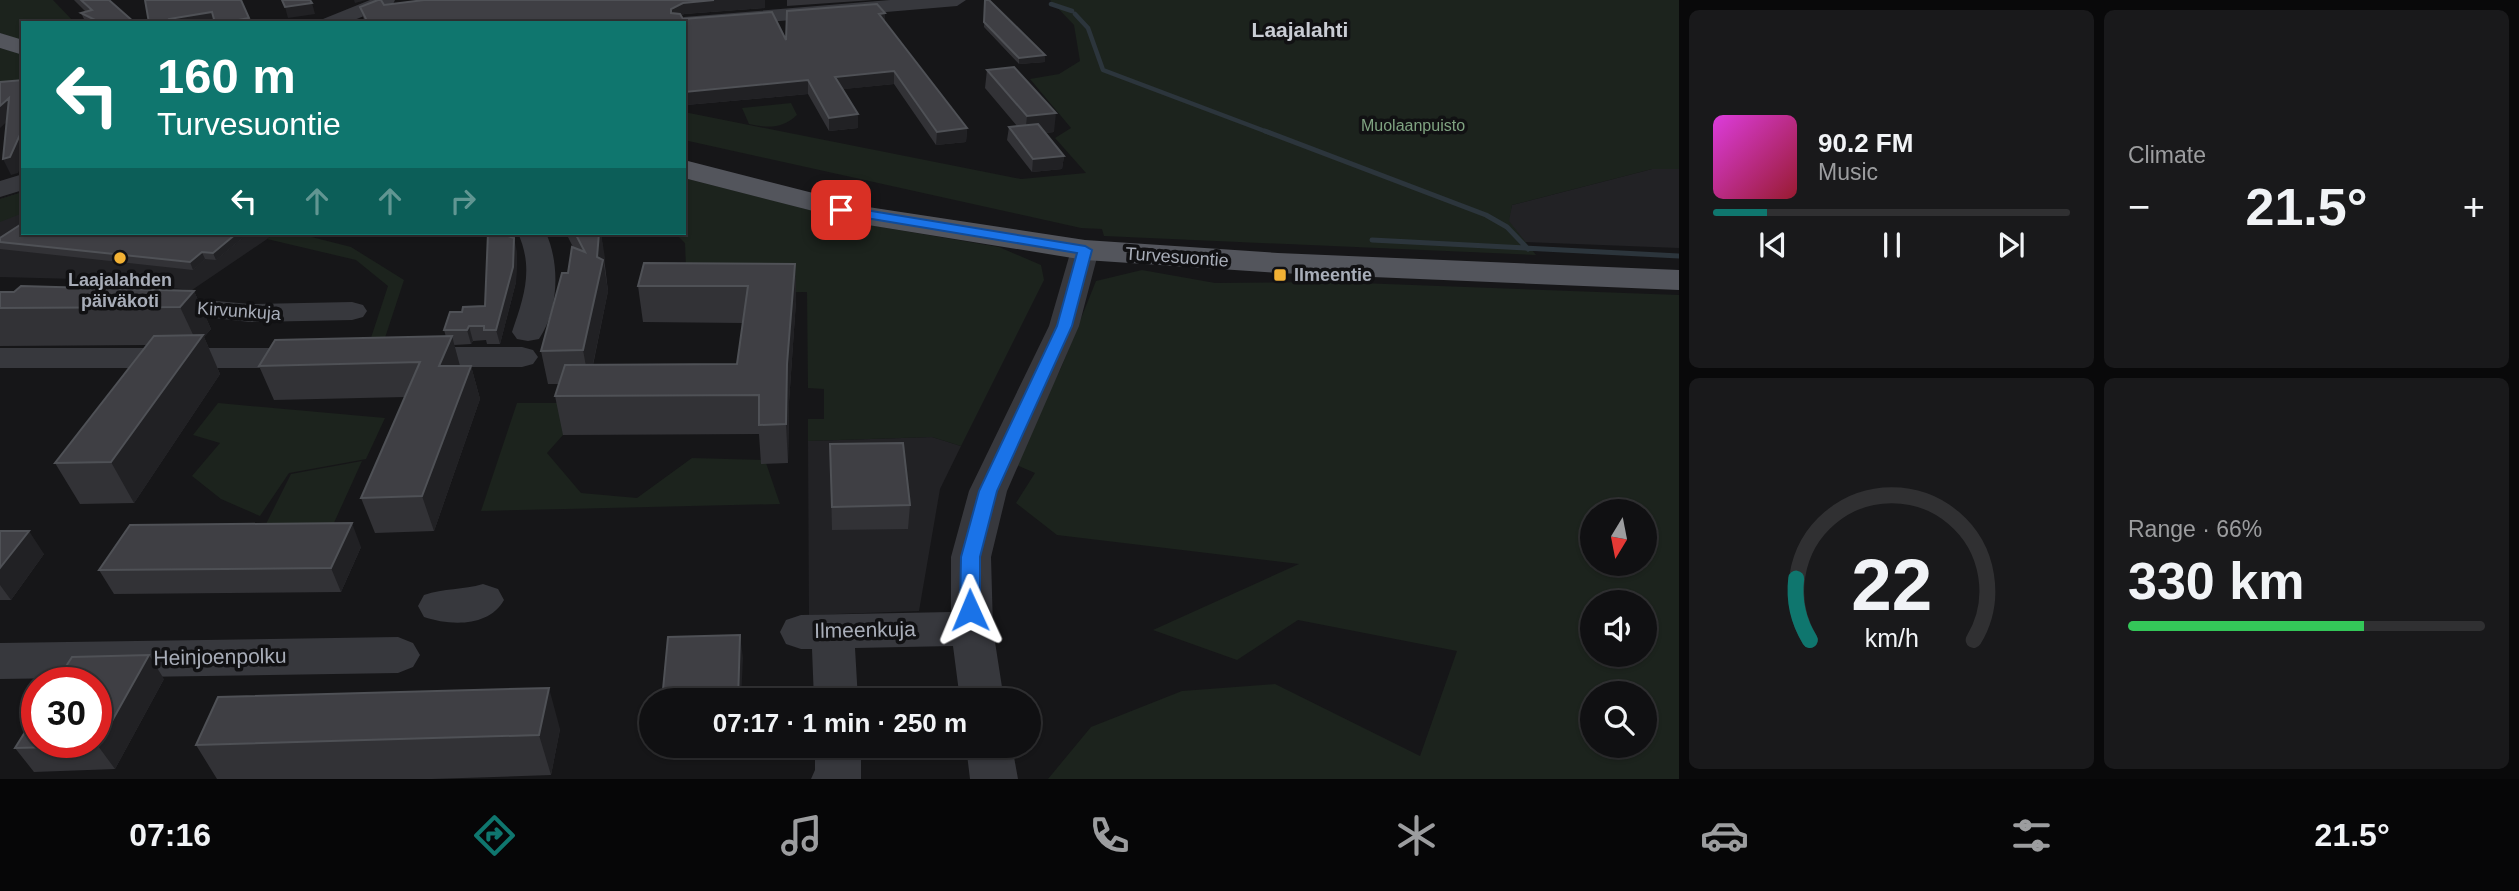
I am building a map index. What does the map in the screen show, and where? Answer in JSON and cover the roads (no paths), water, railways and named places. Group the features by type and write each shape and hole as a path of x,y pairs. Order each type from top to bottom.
{"main road":[{"path":"0,40 21,47"},
{"name":"Turvesuontie","path":"686,170 868,216 1085,250 1278,263 1679,280"}],"street":[{"path":"335,21 386,0"},
{"path":"686,23 957,0"},
{"path":"0,189 21,183"},
{"path":"385,358 525,344 543,279 542,252 533,235"},
{"path":"980,688 972,629 971,557 988,491 1064,326 1085,250"},
{"name":"Kirvunkuja","path":"137,302 240,312 352,311"},
{"path":"202,358 240,312"},
{"path":"0,358 336,358"},
{"path":"439,607 477,605 483,600"},
{"name":"Ilmeenkuja","path":"833,688 817,631 972,629"},
{"name":"Heinjoenpolku","path":"0,661 398,655"},
{"path":"835,779 839,775 838,758"},
{"path":"990,758 993,779"}],"waterway":[{"path":"1051,4 1072,11"},
{"path":"1075,14 1088,28 1103,70 1270,133"},
{"path":"1265,131 1486,215 1507,227 1527,248"},
{"path":"1372,240 1527,248"},
{"path":"1527,248 1679,256"}],"place":[{"name":"Laajalahden päiväkoti","path":"120,258"},
{"name":"Ilmeentie","path":"1280,275"}],"district":[{"name":"Laajalahti","path":"1300,30"}],"park label":[{"name":"Muolaanpuisto","path":"1413,125"}]}
